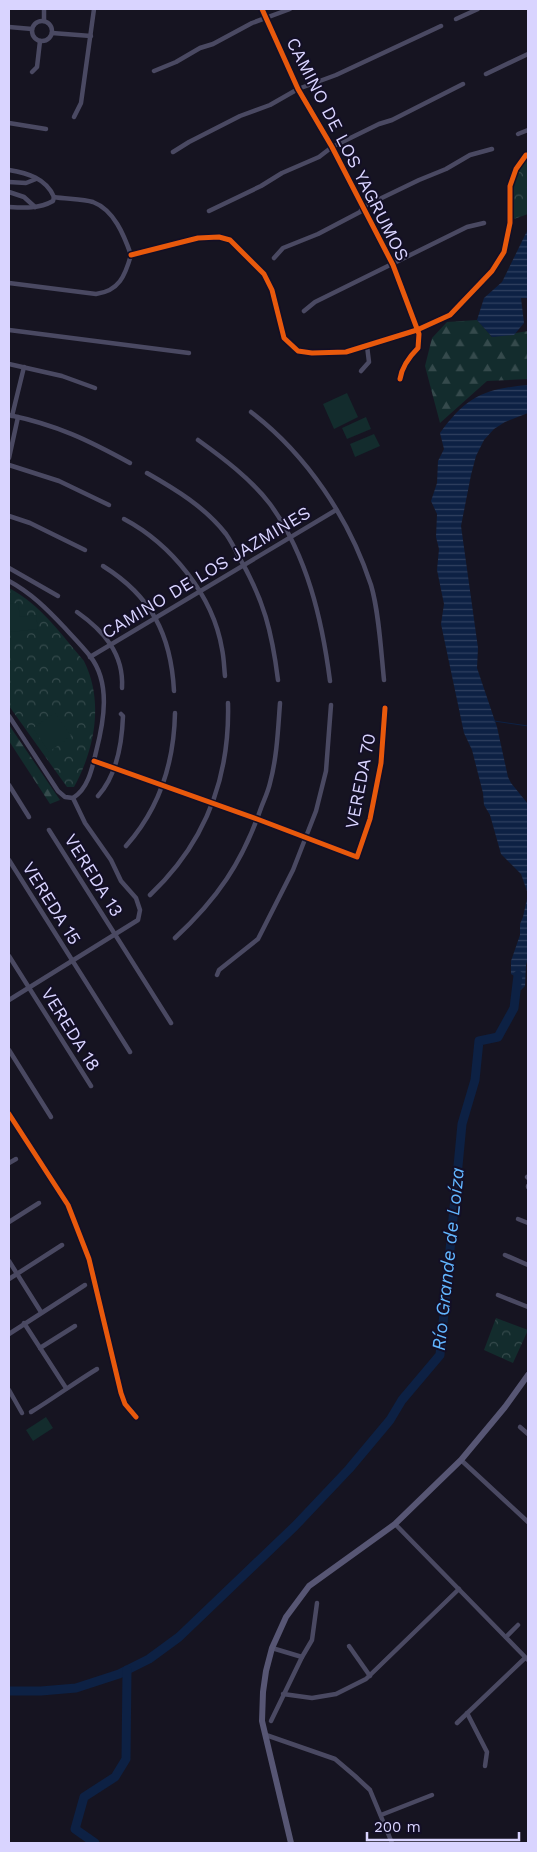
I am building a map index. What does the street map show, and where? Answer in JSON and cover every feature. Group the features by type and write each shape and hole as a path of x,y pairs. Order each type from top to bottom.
{"main road":[{"path":"291,1843 262,1721 263,1692 272,1648 286,1617 309,1586 395,1524 461,1460 527,1378"}],"street":[{"path":"44,9 44,21"},
{"path":"74,117 81,103 92,36 94,9"},
{"name":"CAMINO DE LOS YAGRUMOS","path":"262,9 298,89 332,147 392,264 417,330"},
{"path":"154,70 176,62 189,53 213,44 266,17 290,9"},
{"path":"456,19 478,9"},
{"path":"44,21 50,25 52,33 48,39 40,41 34,36 32,29 36,22 44,21"},
{"path":"173,152 240,116 270,105 298,89 336,75 441,26"},
{"path":"9,27 32,29"},
{"path":"52,33 92,36"},
{"path":"32,72 37,67 40,41"},
{"path":"486,74 528,54"},
{"path":"209,211 319,157 332,147 379,124 392,120 463,84"},
{"path":"9,123 46,129"},
{"path":"518,134 528,130"},
{"path":"274,258 284,248 318,234 360,212 363,208 419,180 446,169 470,155 492,149"},
{"path":"131,255 198,238 219,237 230,240 264,274 272,290 284,338 298,350 312,353 346,352 417,330 450,315 492,271 504,252 510,223 510,186 516,169 528,154"},
{"path":"9,170 27,173 36,178 50,187 54,197"},
{"path":"9,182 26,183 36,178"},
{"path":"9,192 24,197 34,207"},
{"path":"9,207 34,207 53,201 54,197"},
{"path":"9,283 96,294 107,292 116,287 131,255 123,234 115,221 106,211 93,202 54,197"},
{"path":"304,311 316,302 467,227 484,223"},
{"path":"9,330 189,353"},
{"path":"400,379 408,358 418,348 419,335 417,330"},
{"path":"361,371 369,362 367,346"},
{"path":"9,364 62,376 95,388"},
{"path":"24,367 11,416 51,425 85,439 130,463"},
{"path":"251,412 290,446 314,474 350,534 371,586 384,680"},
{"path":"9,458 18,417"},
{"path":"198,440 238,471 269,503 290,538 318,610 330,681"},
{"path":"9,465 58,480 108,505"},
{"path":"147,473 175,489 200,508 226,534 254,581 265,610 273,640 278,680"},
{"name":"CAMINO DE LOS JAZMINES","path":"90,657 336,510"},
{"path":"9,516 30,522 85,550"},
{"path":"124,518 141,528 161,544 179,563 200,591 213,620 222,648 225,676"},
{"path":"103,566 120,576 139,594 155,618 168,645 173,666 174,691"},
{"path":"9,568 58,596"},
{"path":"19,586 24,575"},
{"path":"9,581 19,586 45,606 90,657 100,678 104,698 102,730 94,761 87,781 80,793 72,798 65,797 58,791 9,716"},
{"path":"77,612 95,624 117,654 122,677 122,688"},
{"path":"150,895 180,863 203,825 212,804 223,767 229,731 228,703"},
{"path":"175,938 200,915 216,896 242,853 270,783 278,733 280,703"},
{"path":"217,975 220,970 258,939 293,870 316,811 326,771 331,706"},
{"name":"VEREDA 70","path":"306,839 357,858 370,819 381,763 385,708"},
{"path":"126,846 143,824 163,786 173,743 175,713"},
{"path":"98,796 107,783 119,753 123,716 120,714"},
{"path":"94,761 257,819 306,839"},
{"path":"9,785 29,817"},
{"path":"9,1000 138,920 140,910 136,898 121,881 110,860 85,823 72,798"},
{"name":"VEREDA 13","path":"49,830 172,1023"},
{"name":"VEREDA 15","path":"9,860 130,1052"},
{"name":"VEREDA 18","path":"9,956 91,1086"},
{"path":"9,1050 51,1117"},
{"path":"9,1114 68,1205 89,1258 121,1393 126,1404 136,1417"},
{"path":"9,1163 16,1159"},
{"path":"9,1222 39,1203"},
{"path":"518,1219 528,1223"},
{"path":"9,1279 62,1245"},
{"path":"504,1255 528,1265"},
{"path":"9,1261 42,1312"},
{"path":"9,1334 85,1286"},
{"path":"498,1295 528,1306"},
{"path":"24,1324 66,1388"},
{"path":"40,1348 75,1326"},
{"path":"31,1412 63,1393 66,1388 97,1369"},
{"path":"9,1390 22,1413"},
{"path":"520,1427 528,1434"},
{"path":"461,1460 528,1522"},
{"path":"395,1524 527,1659 457,1723"},
{"path":"283,1694 312,1698 336,1694 370,1676 459,1589"},
{"path":"271,1721 312,1640 317,1603"},
{"path":"506,1637 518,1625"},
{"path":"349,1646 370,1676"},
{"path":"272,1648 302,1657"},
{"path":"467,1713 487,1752 485,1766"},
{"path":"266,1735 335,1760 370,1790 392,1843"},
{"path":"381,1815 432,1795"}],"green space":[{"path":"528,158 528,214 514,219 511,193 513,179 521,165"},
{"path":"477,320 492,337 528,331 528,379 487,381 440,423 425,366 432,338 447,322"},
{"path":"347,393 358,417 334,429 323,404"},
{"path":"366,417 371,429 347,439 342,428"},
{"path":"374,434 380,446 355,457 350,444"},
{"path":"9,588 41,611 84,661 90,676 95,708 92,741 74,787 67,787 9,706"},
{"path":"18,603 20,617 36,615 38,629 10,632 9,604"},
{"path":"55,713 71,736 49,752 33,728"},
{"path":"9,725 60,800 50,804 9,741"},
{"path":"496,1318 528,1330 513,1363 484,1350"},
{"path":"46,1417 53,1428 33,1441 26,1430"}],"water":[{"path":"528,229 528,298 521,298 524,323 514,335 492,337 477,320 484,298 502,282"},
{"path":"528,385 528,413 505,422 494,429 484,440 476,456 461,526 478,648 477,668 497,727 508,777 528,804 528,894 521,874 501,854 490,815 484,805 483,793 472,750 464,733 441,624 444,604 437,570 439,549 436,537 437,514 431,501 437,483 438,461 444,449 440,433 450,420 468,403 488,392"},
{"path":"528,894 528,958 525,986 521,990 516,989 516,977 511,974 511,961 520,935 520,924"}],"waterway":[{"path":"494,721 528,726"},
{"name":"Río Grande de Loíza","path":"9,1691 76,1688 119,1674 149,1659 179,1637 295,1526 349,1469 390,1420 402,1400 440,1355 462,1124 475,1080 479,1041 498,1037 514,1008 518,975"},
{"path":"95,1843 75,1829 84,1797 115,1777 126,1759 127,1670"}],"cycle path":[{"path":"262,9 298,89 332,147 393,265 419,334 418,348 406,362 400,379"},
{"path":"131,255 198,238 219,237 230,240 264,274 272,290 284,338 298,351 312,353 346,352 417,330 450,315 492,271 504,252 510,223 510,186 516,169 526,155 528,155"},
{"path":"94,761 357,857 370,819 381,763 385,708"},
{"path":"9,1114 68,1205 89,1259 121,1393 125,1404 136,1417"}]}
